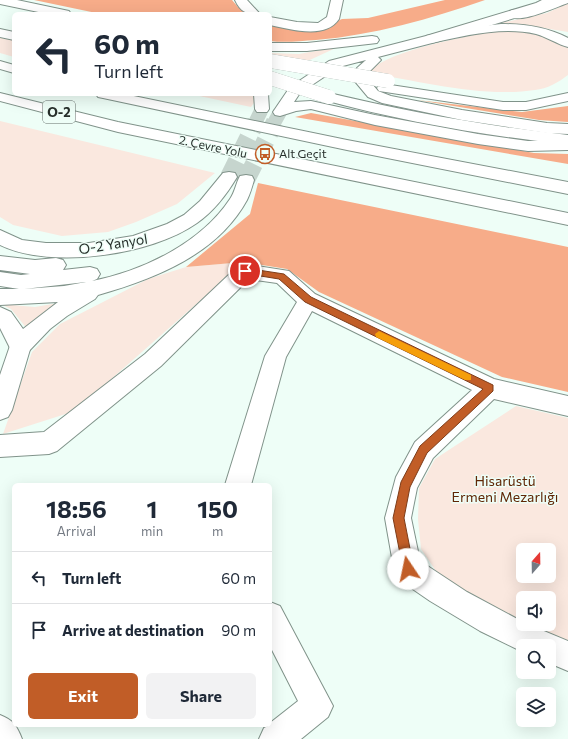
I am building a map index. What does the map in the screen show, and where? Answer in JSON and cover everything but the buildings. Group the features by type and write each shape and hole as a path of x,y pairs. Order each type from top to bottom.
{"main road":[{"path":"0,0 56,12"},
{"path":"241,0 244,6 252,12"},
{"path":"272,21 297,26 321,27 333,19 338,0"},
{"path":"431,39 540,6 550,0"},
{"path":"512,14 533,13 564,0"},
{"path":"468,14 502,4"},
{"path":"0,6 18,12"},
{"path":"0,26 12,28"},
{"path":"272,47 307,47 372,40 389,42 431,39 490,28 525,28 557,36 568,43"},
{"path":"0,33 12,36"},
{"path":"261,96 262,109 279,87 318,59 372,40"},
{"path":"389,42 334,64 295,90 280,112 294,107 311,105 375,120 478,139 528,146 568,145"},
{"path":"389,42 362,71 360,79 373,94 387,100 462,115 547,128 568,129"},
{"path":"272,61 386,85 503,106 526,106 568,97"},
{"path":"0,65 12,68"},
{"path":"0,69 12,72"},
{"path":"272,69 472,95 512,97 545,93 568,82"},
{"path":"272,79 377,111 509,133 568,140"},
{"path":"112,96 347,145 568,188"},
{"name":"2. Çevre Yolu","path":"0,97 118,127 568,219"},
{"path":"0,101 118,127"},
{"name":"O-2 Yanyol","path":"0,238 24,247 70,251 133,243 154,237 190,219 238,178 237,202 219,224 196,244"},
{"path":"0,263 35,267 80,264 129,251 154,237"},
{"path":"0,279 21,282 117,270 172,254 196,244"},
{"path":"0,410 20,346 32,332 53,315 77,300 104,286 160,266 196,244"},
{"path":"0,446 49,443 153,360 245,271 282,276 308,300 490,388 568,406"},
{"path":"0,297 60,294 104,286"},
{"path":"239,483 276,356 308,300"},
{"path":"0,315 7,320 14,330 20,346"},
{"path":"490,388 424,450 405,486 398,518 408,569 440,592 528,639"},
{"path":"272,620 317,706 275,739"},
{"path":"556,651 568,656"},
{"path":"0,731 6,739"}],"green space":[{"path":"568,3 568,32 519,24 487,26 547,13"},
{"path":"493,31 528,31 552,37 568,48 568,75 553,85 544,88 515,92 494,92 451,88 368,73 377,65 407,52 445,41"},
{"path":"0,37 12,39 12,56 0,53"},
{"path":"338,47 301,64 272,58 272,53 299,54"},
{"path":"199,96 254,96 256,100 251,107"},
{"path":"0,121 215,173 177,204 136,222 108,232 62,236 13,225 0,217"},
{"path":"244,262 75,411 3,434 32,352 60,324 148,279 186,267"},
{"path":"64,302 39,316 28,330 11,309 0,304 35,307"},
{"name":"Hisarüstü Ermeni Mezarlığı","path":"516,406 568,418 568,644 538,631 556,631 556,591 516,591 516,622 494,612 444,583 421,549 418,519 419,488 435,459"}],"shaded area":[{"path":"34,0 232,0 245,12 91,12"},
{"path":"445,0 485,0 423,20 380,30 338,38 287,42 272,41 272,26 318,30 342,19 368,18"},
{"path":"417,100 522,112 568,106 568,122 539,120"},
{"path":"311,113 534,153 568,154 568,164 295,117"},
{"path":"258,183 568,247 568,392 502,377 319,292 287,269 244,262 186,267 250,214"}],"tunnel":[{"path":"255,123 262,109"},
{"path":"274,123 280,112"},
{"path":"229,177 256,122"},
{"path":"246,180 275,122"}],"slow traffic":[{"path":"379,334 468,377"}],"place":[{"name":"Alt Geçit","path":"265,154"}],"route":[{"path":"245,271 282,276 308,300 490,388 424,450 405,486 398,518 408,569"}]}
